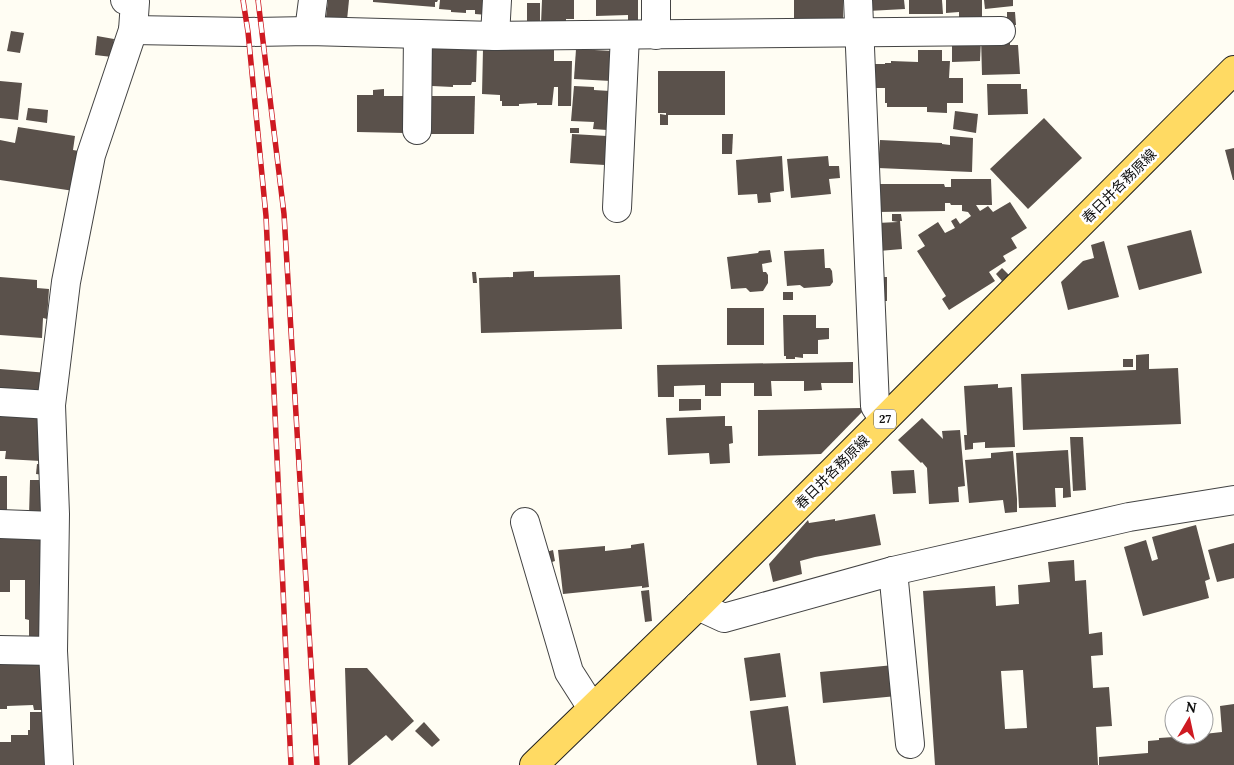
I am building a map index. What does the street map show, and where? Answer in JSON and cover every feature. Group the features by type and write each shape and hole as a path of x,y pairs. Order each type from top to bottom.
{"main road":[{"name":"春日井各務原線","path":"534,765 698,606 1234,70"}],"street":[{"path":"59,765 53,651 55,514 51,405 66,282 91,155 133,30 135,2 125,0"},
{"path":"309,31 313,0"},
{"path":"495,36 497,0"},
{"path":"656,0 656,35"},
{"path":"858,0 875,406 884,420"},
{"path":"133,30 309,31 495,36 1001,31"},
{"path":"417,130 418,34"},
{"path":"617,208 625,35"},
{"path":"0,402 51,405"},
{"path":"698,606 724,618 894,571 1129,517 1234,500"},
{"path":"525,522 569,672 592,708"},
{"path":"0,524 54,526"},
{"path":"894,571 910,744"},
{"path":"0,650 53,651"}],"building":[{"path":"328,0 349,0 347,20 326,17"},
{"path":"373,0 438,0 435,2 435,7 373,2"},
{"path":"440,0 489,0 488,15 475,14 475,10 466,10 466,13 439,9"},
{"path":"542,0 574,0 574,19 566,19 566,25 541,24"},
{"path":"596,0 638,0 638,24 628,24 628,15 596,16"},
{"path":"794,0 843,0 843,20 794,20"},
{"path":"868,0 904,0 905,9 868,11"},
{"path":"909,0 942,0 943,14 909,14"},
{"path":"946,0 982,0 982,23 959,24 959,12 946,13"},
{"path":"984,0 1013,0 1013,6 985,9"},
{"path":"527,3 540,3 540,25 527,25"},
{"path":"1007,12 1015,12 1016,25 1007,26"},
{"path":"11,31 24,33 20,53 7,51"},
{"path":"97,36 114,39 112,57 95,55"},
{"path":"1010,36 1010,45 1018,45 1020,74 982,75 981,37"},
{"path":"952,40 981,40 980,61 952,62"},
{"path":"430,46 477,47 476,82 472,82 471,85 453,85 453,87 432,86 432,81 429,81"},
{"path":"554,48 554,61 572,61 571,106 558,106 558,87 554,87 552,105 537,105 537,103 502,106 500,95 482,94 483,49"},
{"path":"576,49 613,51 611,81 574,79"},
{"path":"918,50 942,50 942,61 950,61 949,78 963,78 963,103 947,103 947,113 927,112 927,107 887,107 887,103 885,103 885,88 874,88 874,64 891,63 891,61 918,62"},
{"path":"658,71 725,71 725,115 668,115 668,125 660,125 660,114 666,115 666,113 658,113"},
{"path":"0,81 22,83 18,120 0,118"},
{"path":"987,84 1021,84 1021,89 1027,89 1028,114 988,115"},
{"path":"574,86 594,87 594,90 610,91 607,130 593,129 594,122 571,121"},
{"path":"384,89 384,96 405,96 405,133 357,132 357,95 373,95 373,90"},
{"path":"430,96 475,96 474,134 429,134"},
{"path":"28,108 48,110 47,123 26,120"},
{"path":"955,111 978,114 976,133 953,129"},
{"path":"1044,118 1082,158 1028,209 990,169"},
{"path":"18,127 75,136 73,150 79,151 74,191 0,180 0,140 15,143"},
{"path":"570,128 579,128 579,133 570,133"},
{"path":"572,134 607,136 605,165 570,163"},
{"path":"722,134 733,134 732,154 722,154"},
{"path":"950,136 973,138 972,172 878,168 880,140 950,145"},
{"path":"1234,148 1234,180 1233,180 1225,150"},
{"path":"782,156 784,191 770,193 771,202 758,203 757,194 738,195 736,160"},
{"path":"828,156 829,166 839,166 840,178 829,179 831,194 791,198 787,159"},
{"path":"951,179 991,179 992,205 976,205 980,211 988,206 993,212 1010,202 1027,228 1011,238 1017,248 1003,256 1006,261 989,272 995,281 949,310 942,299 946,296 917,251 925,246 918,235 938,222 945,233 955,228 951,221 956,218 960,224 971,216 968,212 962,211 962,205 951,205 950,203 945,203 945,211 877,212 877,184 944,184 945,187 951,187"},
{"path":"892,214 901,214 902,249 879,251 877,223 898,222 892,221"},
{"path":"1191,230 1202,273 1139,290 1127,246"},
{"path":"1104,241 1119,297 1068,310 1061,282 1083,261 1094,258 1091,245"},
{"path":"824,249 825,268 830,268 832,271 833,282 830,286 804,288 800,285 787,286 784,251"},
{"path":"770,250 772,262 762,264 763,272 766,272 768,275 768,283 763,291 750,292 746,288 731,289 727,257"},
{"path":"1002,268 1009,275 1002,281 996,274"},
{"path":"534,271 534,277 620,275 622,329 481,333 479,278 513,277 513,272"},
{"path":"472,272 476,272 477,283 473,283"},
{"path":"0,277 37,280 37,288 49,289 47,319 43,318 42,338 0,335"},
{"path":"880,277 887,277 887,301 880,301"},
{"path":"783,292 793,292 793,300 783,300"},
{"path":"727,308 764,308 764,345 727,345"},
{"path":"783,315 816,315 816,328 829,328 829,339 818,340 818,354 803,354 803,358 786,359 786,356 784,356"},
{"path":"1149,354 1149,369 1178,368 1181,424 1023,430 1021,374 1136,370 1136,355"},
{"path":"1123,359 1133,359 1133,367 1123,367"},
{"path":"853,362 853,383 821,383 822,390 804,391 804,381 771,381 772,396 754,396 754,383 721,383 721,396 705,396 705,385 674,386 674,397 658,397 657,365"},
{"path":"0,369 48,373 46,398 0,395"},
{"path":"998,384 998,388 1012,387 1015,447 985,448 985,442 973,443 973,449 965,450 964,435 967,435 964,386"},
{"path":"679,399 701,399 701,410 679,411"},
{"path":"861,408 862,412 821,454 758,456 758,410"},
{"path":"0,410 46,413 41,461 5,459 6,451 0,451"},
{"path":"725,416 725,426 732,426 733,443 729,444 730,463 710,464 709,453 668,455 666,418"},
{"path":"922,418 943,439 942,431 960,430 965,486 958,487 959,502 929,504 927,468 898,440"},
{"path":"1070,437 1083,437 1086,490 1073,491"},
{"path":"1068,450 1071,497 1063,498 1063,488 1055,488 1056,507 1019,508 1016,453"},
{"path":"1013,451 1017,512 1005,513 1003,500 969,503 965,460 991,458 991,453"},
{"path":"37,464 45,465 45,475 36,474"},
{"path":"914,470 916,493 893,494 891,471"},
{"path":"0,476 7,476 7,517 0,517"},
{"path":"30,480 49,480 47,517 29,516"},
{"path":"875,514 881,545 800,561 802,574 773,582 769,564 808,520 809,523 835,519 835,521"},
{"path":"1196,525 1210,579 1205,581 1209,598 1143,616 1124,547 1146,540 1152,561 1158,559 1152,537"},
{"path":"0,534 47,538 50,644 29,644 29,620 25,619 25,580 10,580 10,592 0,592"},
{"path":"644,543 649,587 642,588 642,586 563,594 558,550 605,546 605,551 631,548 631,545"},
{"path":"1234,543 1234,578 1217,582 1208,550"},
{"path":"553,550 555,561 549,563 546,552"},
{"path":"1074,560 1075,581 1086,580 1089,634 1102,632 1103,655 1091,656 1093,688 1109,687 1112,726 1096,727 1098,765 935,765 923,591 995,586 996,606 1019,604 1018,585 1050,582 1048,562","holes":["1023,670 1027,728 1005,729 1001,671"]},
{"path":"649,590 652,621 645,622 641,591"},
{"path":"780,653 786,697 750,701 744,658"},
{"path":"0,661 23,661 24,665 45,664 52,710 34,710 33,705 7,706 7,709 0,709"},
{"path":"894,665 897,696 823,703 820,672"},
{"path":"345,668 367,668 414,721 392,741 386,735 350,765 348,765"},
{"path":"1234,704 1234,765 1099,765 1099,757 1148,753 1148,741 1159,740 1159,738 1164,738 1164,745 1214,745 1214,733 1222,732 1220,706"},
{"path":"788,706 796,765 757,765 750,711"},
{"path":"30,712 54,712 57,765 0,765 0,742 11,742 11,735 28,735 28,730 30,730"},
{"path":"424,722 440,740 432,747 415,731"}],"railway":[{"path":"243,0 248,32 266,216 291,765"},
{"path":"258,0 284,214 317,765"}]}
